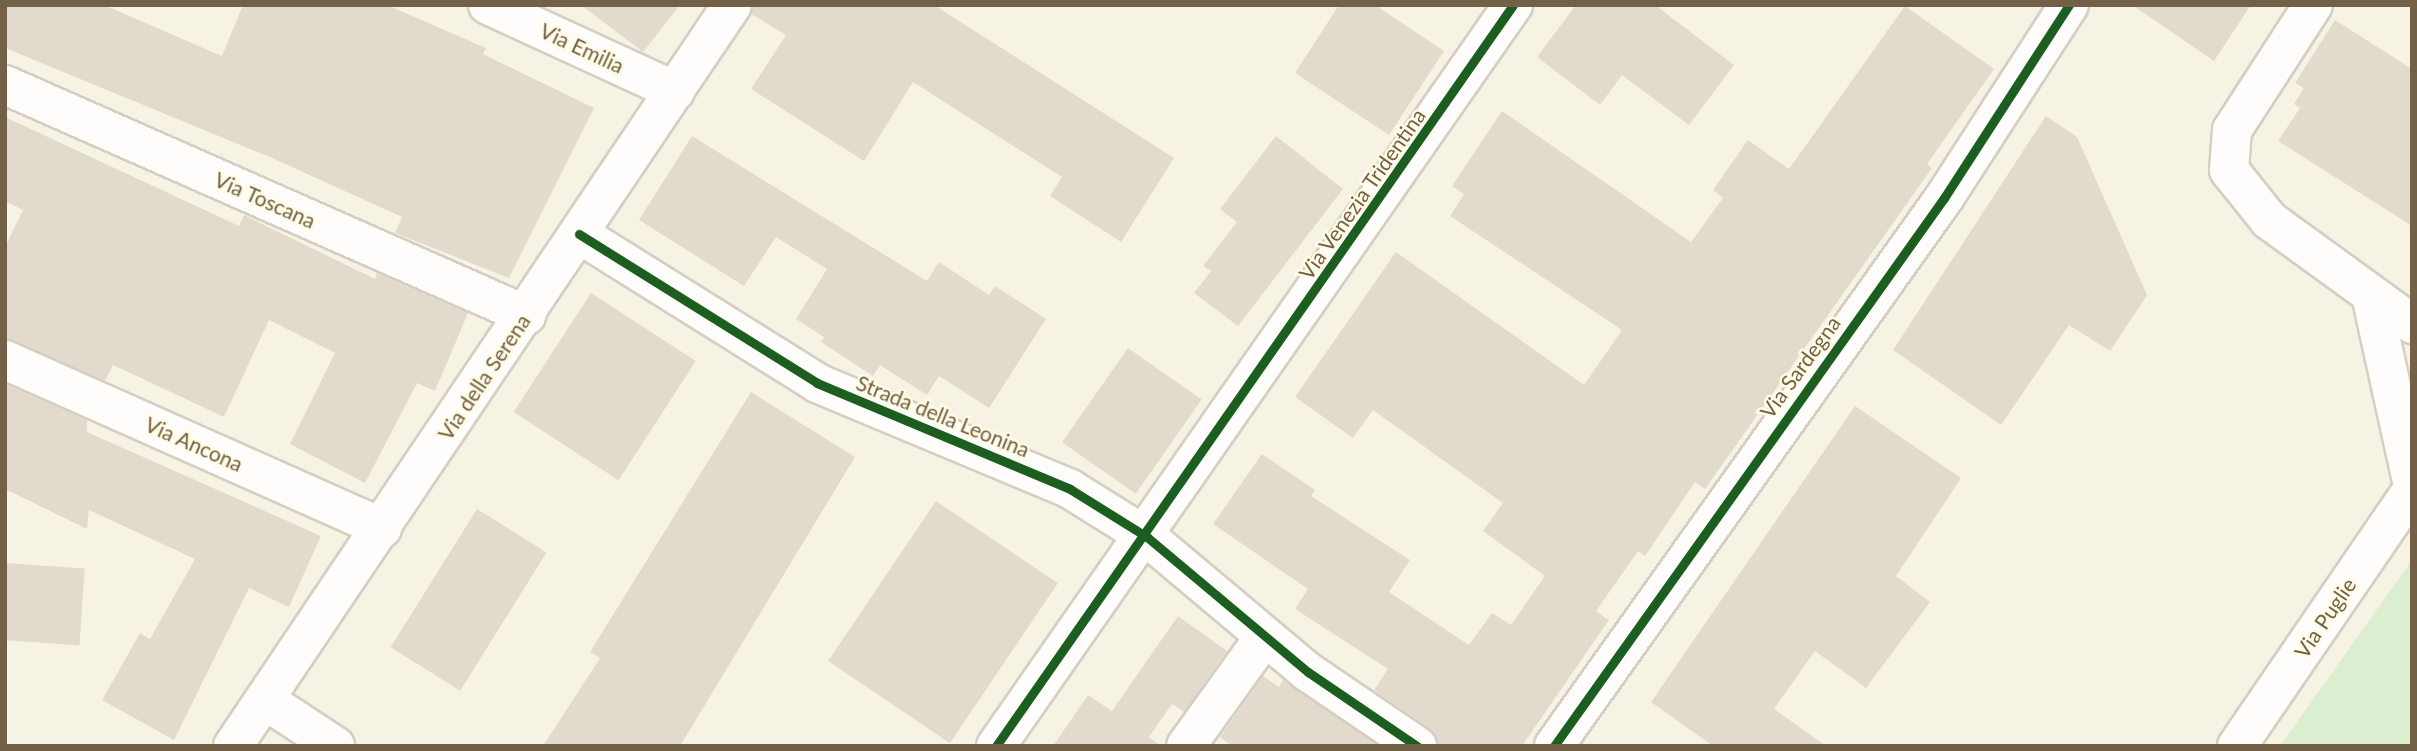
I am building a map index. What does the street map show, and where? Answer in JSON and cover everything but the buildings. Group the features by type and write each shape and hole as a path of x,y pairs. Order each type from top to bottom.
{"street":[{"name":"Via Emilia","path":"488,5 676,91"},
{"name":"Via della Serena","path":"233,746 526,315 732,5"},
{"name":"Via Venezia Tridentina","path":"996,746 1147,537 1513,5"},
{"name":"Via Sardegna","path":"1554,746 1944,198 2069,5"},
{"path":"2313,5 2232,131 2229,170 2259,212 2412,324"},
{"name":"Via Toscana","path":"5,85 526,315"},
{"name":"Strada della Leonina","path":"579,234 817,383 915,428 1045,477 1147,537 1265,636 1417,746"},
{"path":"2371,295 2412,481"},
{"name":"Via Ancona","path":"5,360 382,528"},
{"name":"Via Puglie","path":"2237,746 2412,490"},
{"path":"1186,746 1265,636"},
{"path":"265,700 335,746"}],"green space":[{"path":"2412,560 2412,746 2280,746"}],"cycle path":[{"path":"996,746 1513,5"},
{"path":"1554,746 1944,198 2069,5"},
{"path":"579,234 817,383 1070,489 1147,537 1308,672 1417,746"}]}
